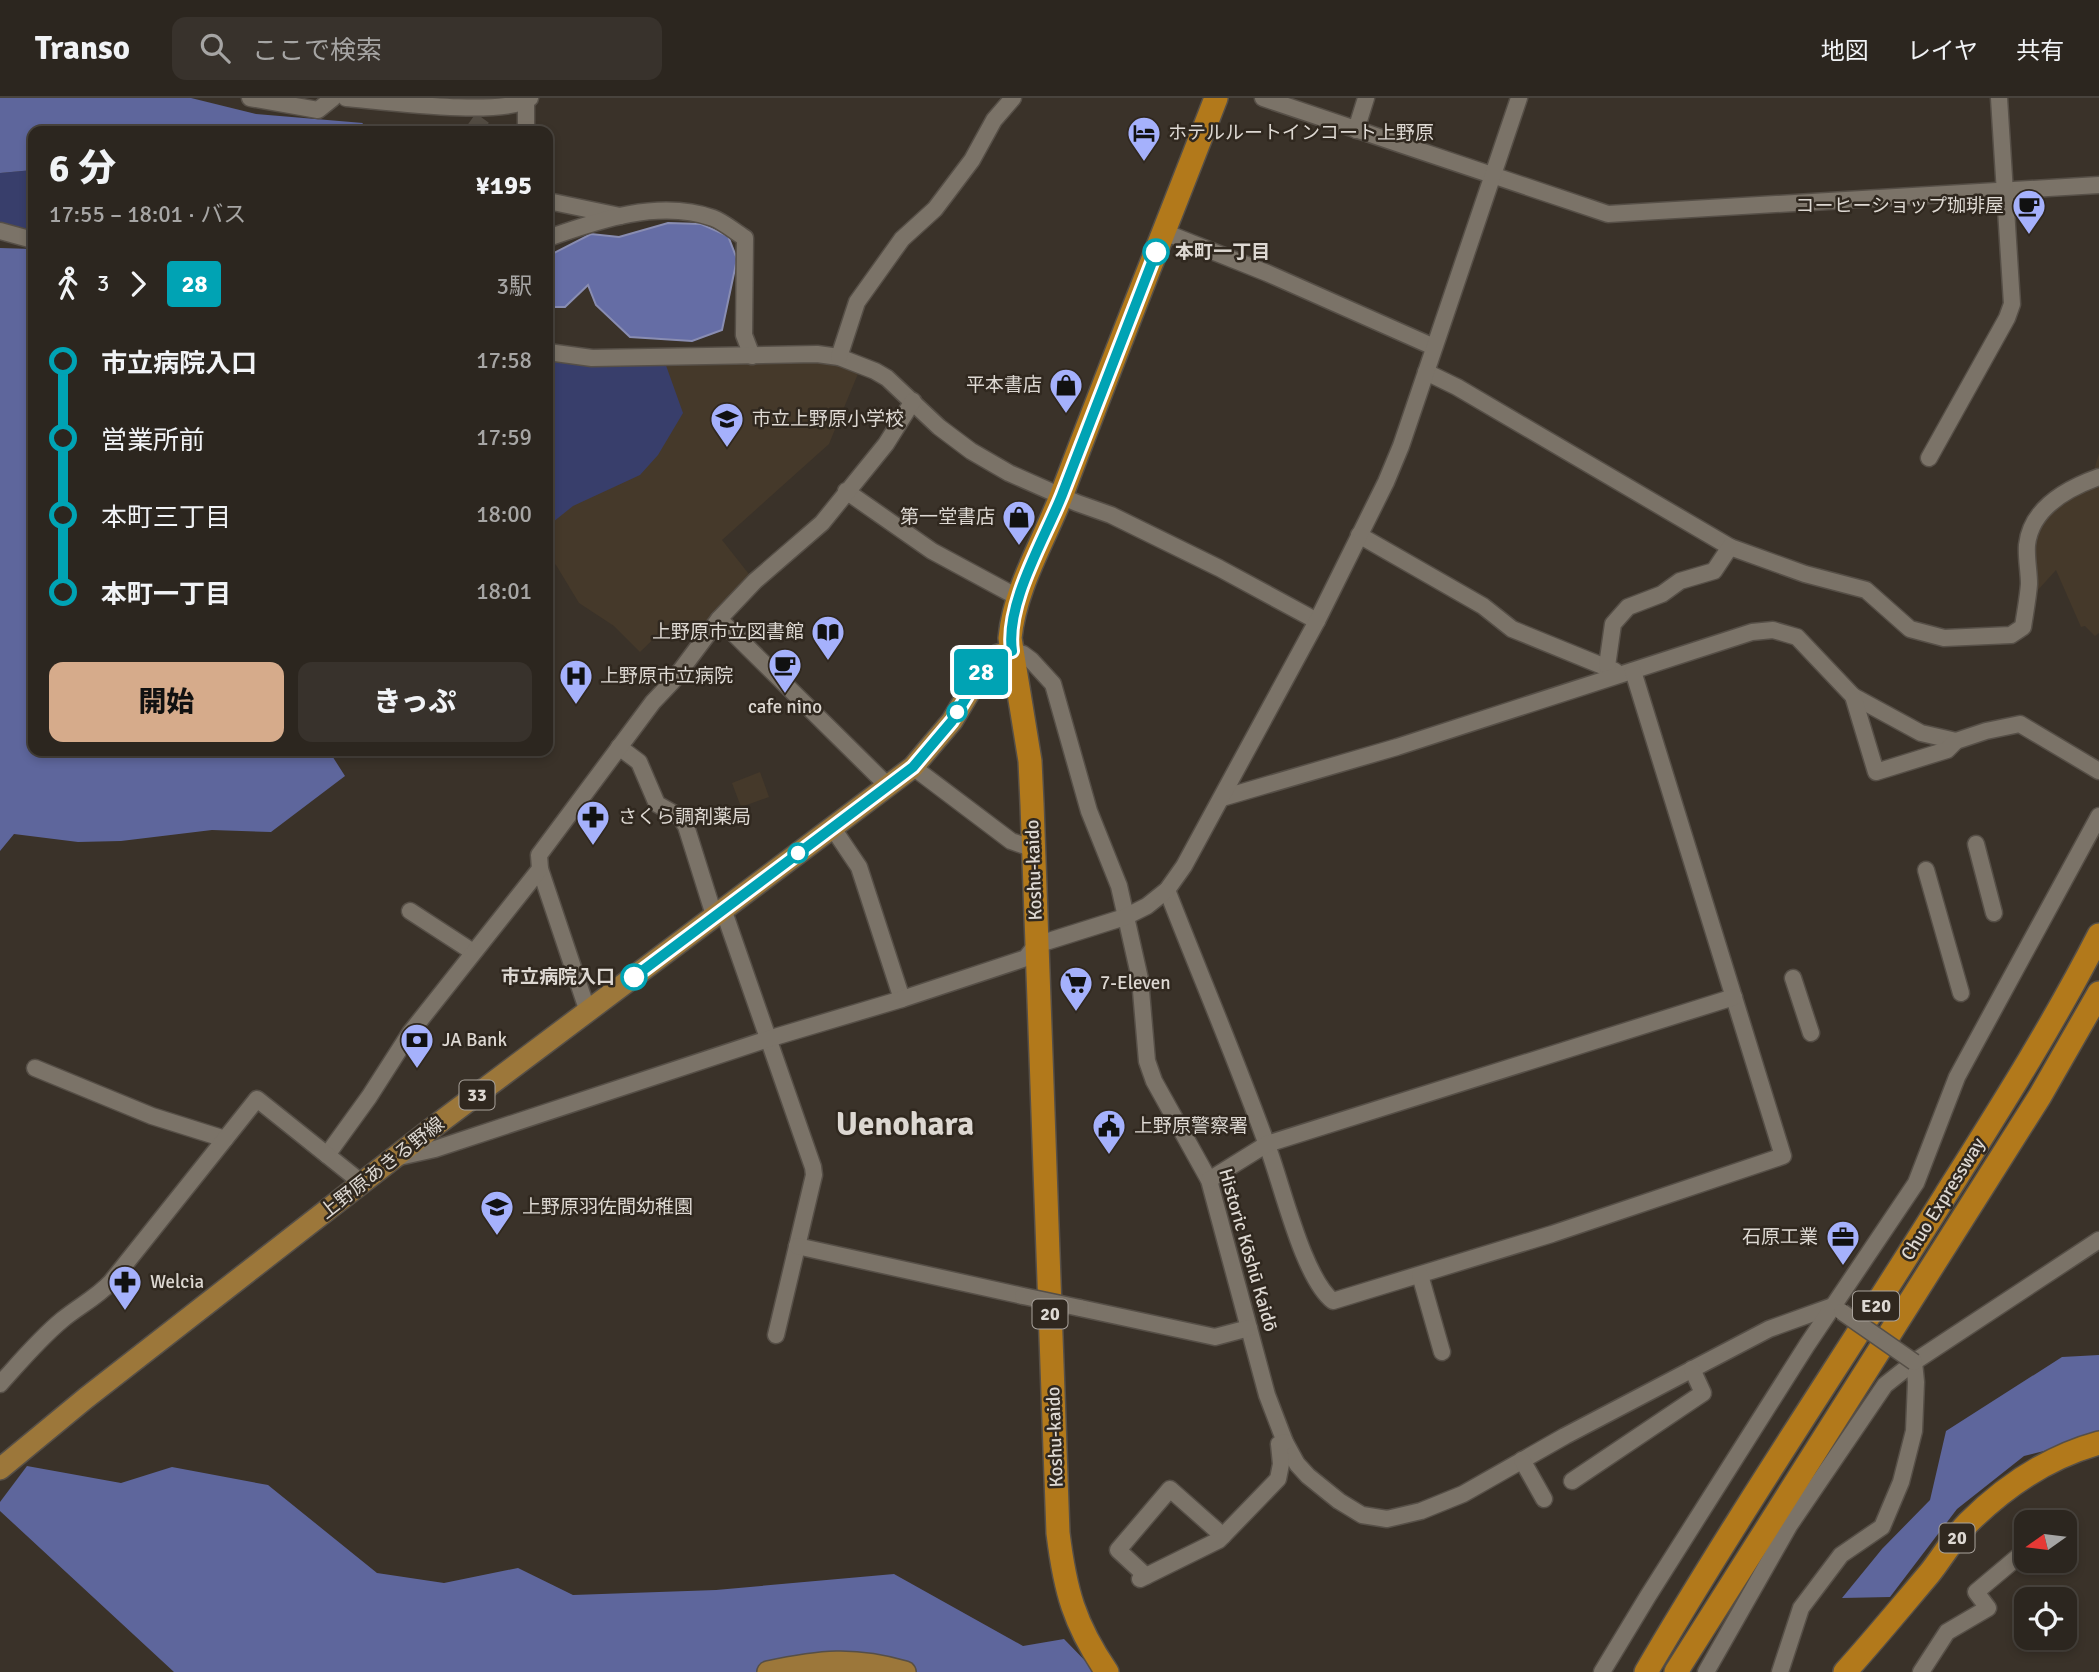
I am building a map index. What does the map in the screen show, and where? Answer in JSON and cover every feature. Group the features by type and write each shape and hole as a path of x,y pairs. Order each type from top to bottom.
{"highway":[{"name":"Koshu-kaido","path":"1107,1672 1079,1625 1069,1599 1058,1533 1030,761 1010,638 1018,598 1061,496 1216,98"},
{"name":"Chuo Expressway","path":"1646,1672 1766,1476 2019,1079 2099,935"},
{"name":"Chuo Expressway","path":"1676,1672 2026,1119 2099,993"},
{"name":"20","path":"1845,1672 1967,1525 1999,1496 2040,1466 2061,1455 2099,1443"}],"main road":[{"name":"上野原あきる野線","path":"0,1469 86,1398 362,1183 718,912 889,787 913,767 952,721 988,661 1012,651"},
{"path":"768,1672 843,1661 861,1661 905,1672"}],"street":[{"path":"250,98 318,110 333,98"},
{"path":"346,98 467,109 528,100 526,126"},
{"path":"839,357 857,302 902,239 935,209 972,160 994,120 1013,98"},
{"path":"1263,98 1608,214 2099,185"},
{"path":"1356,130 1366,98"},
{"path":"396,1157 435,1149 768,1039 1027,958 1036,945 1126,921 1167,890 1228,796 1387,482 1519,98"},
{"path":"1929,458 2007,318 2012,304 1999,98"},
{"path":"553,202 622,216"},
{"path":"553,237 622,216 660,210 715,218 745,238 744,335 752,356"},
{"path":"0,231 28,239"},
{"path":"1164,232 1267,273 1434,347"},
{"path":"553,353 592,358 817,354 839,357 876,371 913,401 939,427 971,451 1009,473 1111,515 1219,568 1317,621"},
{"path":"1426,372 1457,387 1730,547 1805,574 1866,590 1910,629 1944,638 2011,635 2023,627 2029,582 2027,544 2032,528 2042,512 2057,497 2073,487 2099,477"},
{"path":"588,1012 540,869 539,855 719,619 755,581 822,523 886,444 913,401"},
{"path":"846,491 932,551 1018,598"},
{"path":"1359,535 1483,606 1512,629 1627,673"},
{"path":"1607,666 1613,624 1629,607 1662,594 1680,581 1714,571 1730,547"},
{"path":"719,619 889,787"},
{"path":"1228,796 1396,747 1752,632 1773,630 1797,637 1853,696 1921,733 1956,741"},
{"name":"Historic Kōshū Kaidō","path":"1012,651 1031,660 1052,684 1089,811 1119,886 1140,979 1147,1061 1154,1081 1209,1180 1267,1395 1285,1442 1297,1464 1308,1476 1362,1515 1387,1518 1421,1511 1463,1494 1769,1329 1838,1309"},
{"path":"1167,890 1267,1144 1310,1272 1322,1293 1333,1301 1552,1234 1783,1156 1734,997 1627,673"},
{"path":"1853,696 1876,772 1947,750 1956,741 1986,730 2020,724 2099,771"},
{"path":"619,747 639,762 657,804 680,817 686,826 768,1039 813,1167 814,1174 776,1335"},
{"path":"913,767 1011,841 1034,849"},
{"path":"1602,1672 1648,1596 1838,1309 1916,1183 1957,1077 2096,836 2099,816"},
{"path":"832,827 859,867 902,999"},
{"path":"1976,844 1994,913"},
{"path":"327,1155 384,1076 410,1033 540,869"},
{"path":"1926,870 1961,993"},
{"path":"410,911 473,952"},
{"path":"1793,978 1811,1033"},
{"path":"1209,1180 1267,1144 1734,997"},
{"path":"35,1068 152,1116 225,1139"},
{"path":"0,1384 40,1339 65,1317 101,1293 257,1100 362,1183"},
{"path":"1706,1672 1789,1526 1885,1385 1913,1362 2098,1243"},
{"path":"797,1246 1215,1337 1249,1328"},
{"path":"1420,1275 1442,1352"},
{"path":"1780,1672 1801,1608 1841,1555 1882,1527 1901,1482 1914,1431 1916,1382 1913,1362 1838,1309"},
{"path":"1572,1481 1703,1393 1692,1370"},
{"path":"1223,1536 1170,1489 1118,1550 1143,1577 1223,1536 1278,1479 1281,1464 1279,1444 1285,1442"},
{"path":"1522,1460 1544,1499"},
{"path":"1921,1672 1947,1632 1988,1608 1976,1592 2014,1560"}],"shaded area":[{"path":"0,98 191,98 256,114 363,123 361,126 28,126 28,170 0,173"},
{"path":"28,170 28,239 0,231 0,173"},
{"path":"668,223 701,224 728,236 737,259 722,330 692,341 630,337 596,305 588,285 565,307 553,307 553,253 591,234 619,237"},
{"path":"0,248 28,249 28,756 332,756 345,776 271,832 212,830 121,841 78,842 14,834 0,851"},
{"path":"553,352 663,357 683,413 658,455 640,475 573,506 553,522"},
{"path":"553,353 711,355 862,364 829,444 722,540 752,578 694,642 672,621 640,652 614,626 579,603 553,563"},
{"path":"2099,453 2099,633 2095,636 2085,626 2081,627 2056,570 2037,591 2034,542 2046,519 2093,474"},
{"path":"760,772 769,797 741,807 732,783"},
{"path":"2099,1355 2099,1437 2024,1456 1957,1509 1890,1597 1842,1598 1882,1549 1930,1500 1946,1431 2062,1357"},
{"path":"27,1466 121,1483 172,1467 268,1485 377,1573 444,1583 518,1568 573,1595 716,1590 894,1574 1023,1646 1064,1639 1096,1672 174,1672 0,1511 0,1502"}],"tunnel":[{"path":"477,126 497,98"}],"bus line":[{"name":"28","path":"634,977 913,767 952,721 988,661 1012,651 1012,618 1018,598 1156,252"}],"place":[{"name":"ホテルルートインコート上野原","path":"1144,163"},
{"name":"コーヒーショップ珈琲屋","path":"2029,236"},
{"name":"本町一丁目","path":"1156,252"},
{"name":"平本書店","path":"1066,415"},
{"name":"市立上野原小学校","path":"727,449"},
{"name":"第一堂書店","path":"1019,547"},
{"name":"上野原市立図書館","path":"828,662"},
{"name":"cafe nino","path":"785,695"},
{"name":"上野原市立病院","path":"576,706"},
{"name":"さくら調剤薬局","path":"593,847"},
{"name":"市立病院入口","path":"634,977"},
{"name":"7-Eleven","path":"1076,1013"},
{"name":"JA Bank","path":"417,1070"},
{"name":"上野原警察署","path":"1109,1156"},
{"name":"上野原羽佐間幼稚園","path":"497,1237"},
{"name":"石原工業","path":"1843,1267"},
{"name":"Welcia","path":"125,1312"}],"district":[{"name":"Uenohara","path":"905,1124"}]}
